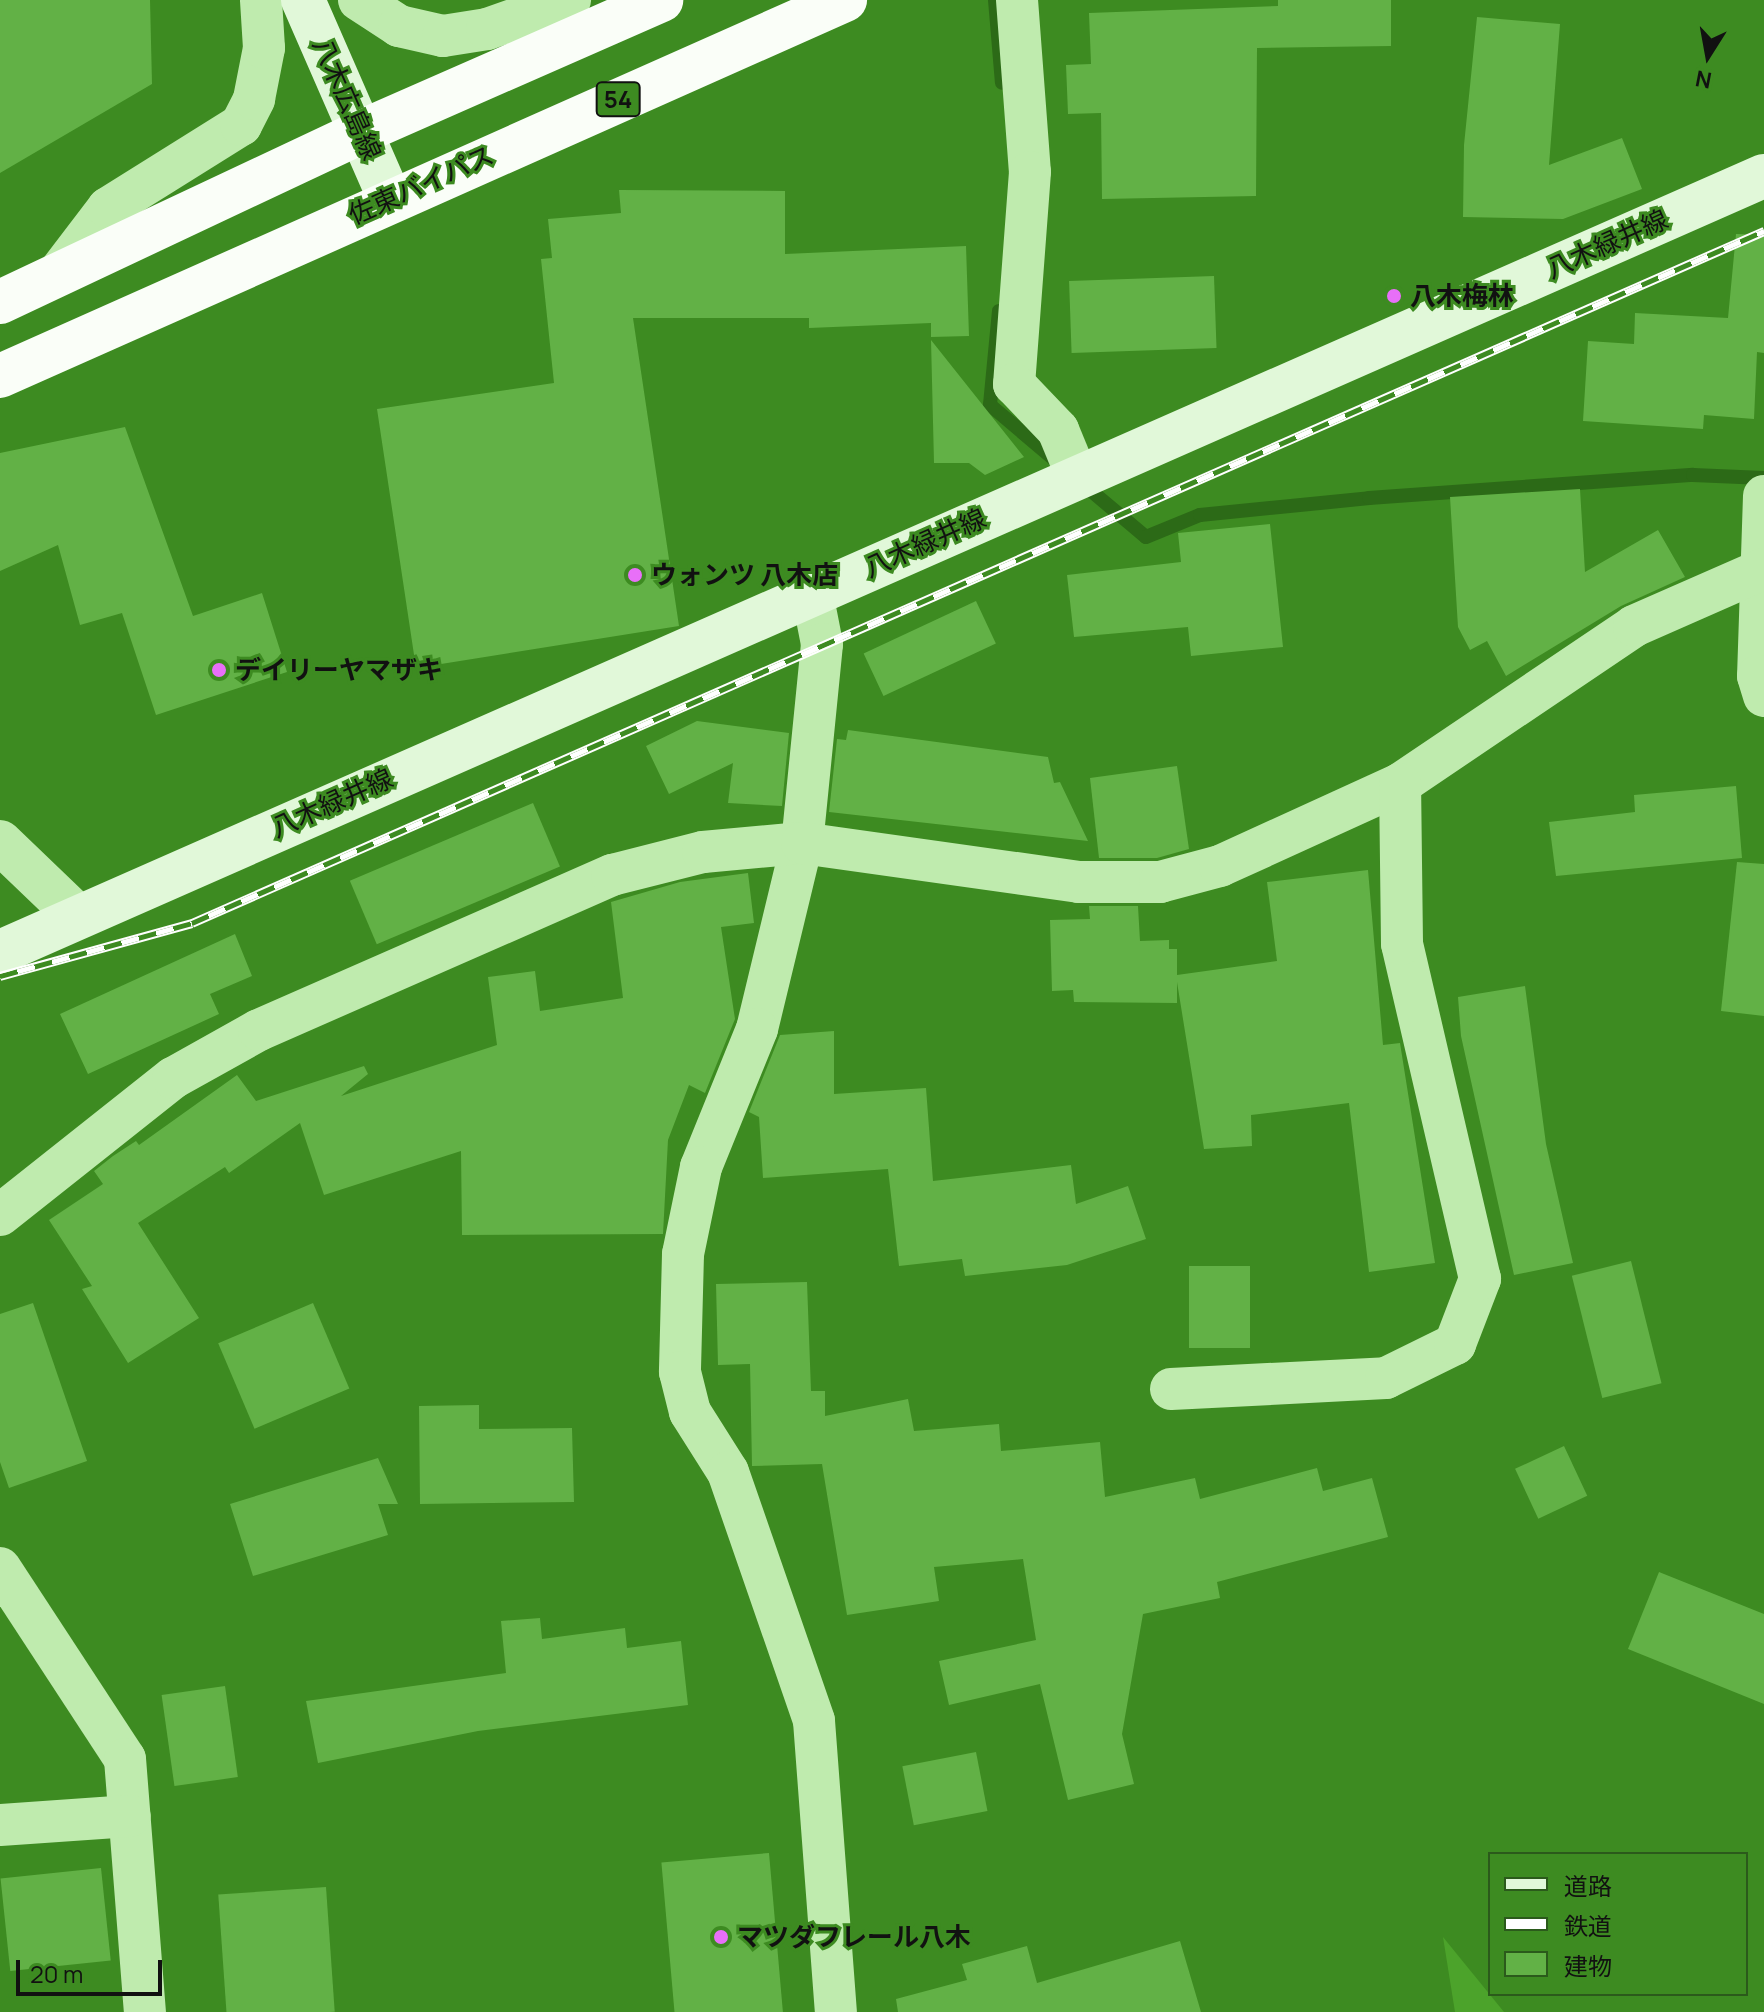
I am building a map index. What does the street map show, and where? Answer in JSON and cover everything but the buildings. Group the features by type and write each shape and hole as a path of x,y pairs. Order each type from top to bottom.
{"highway":[{"path":"0,302 361,132 661,0"},
{"name":"佐東バイパス","path":"0,376 390,199 845,0"}],"main road":[{"name":"八木広島線","path":"303,0 390,199"},
{"name":"八木緑井線","path":"0,952 76,915 1764,176"}],"street":[{"path":"57,275 108,208 241,125 254,99 264,48 261,0"},
{"path":"359,0 399,26 443,36 487,29 570,0"},
{"path":"1017,0 1030,172 1014,384 1058,430 1077,476"},
{"path":"1764,496 1758,676 1764,696"},
{"path":"0,1215 173,1078 259,1030 612,875 703,852 802,843 1079,882 1160,882 1220,866 1400,784 1634,626 1762,569"},
{"path":"812,593 822,644 802,843 757,1029 701,1167 683,1254 680,1372 690,1412 728,1472 814,1721 836,2012"},
{"path":"1171,1389 1386,1378 1455,1344 1480,1279 1402,944 1400,784"},
{"path":"0,842 76,915"},
{"path":"0,1568 125,1759 145,2012"},
{"path":"0,1825 130,1816"}],"green space":[{"path":"1443,1937 1504,2012 1455,2012"}],"waterway":[{"path":"995,0 1002,83"},
{"path":"999,311 990,405 1055,460"},
{"path":"1083,484 1146,537 1200,515 1369,498 1693,475 1764,478"}],"railway":[{"path":"0,976 192,923 1764,231"}],"place":[{"name":"八木梅林","path":"1394,296"},
{"name":"ウォンツ 八木店","path":"635,575"},
{"name":"デイリーヤマザキ","path":"219,670"},
{"name":"マツダフレール八木","path":"721,1937"}]}
